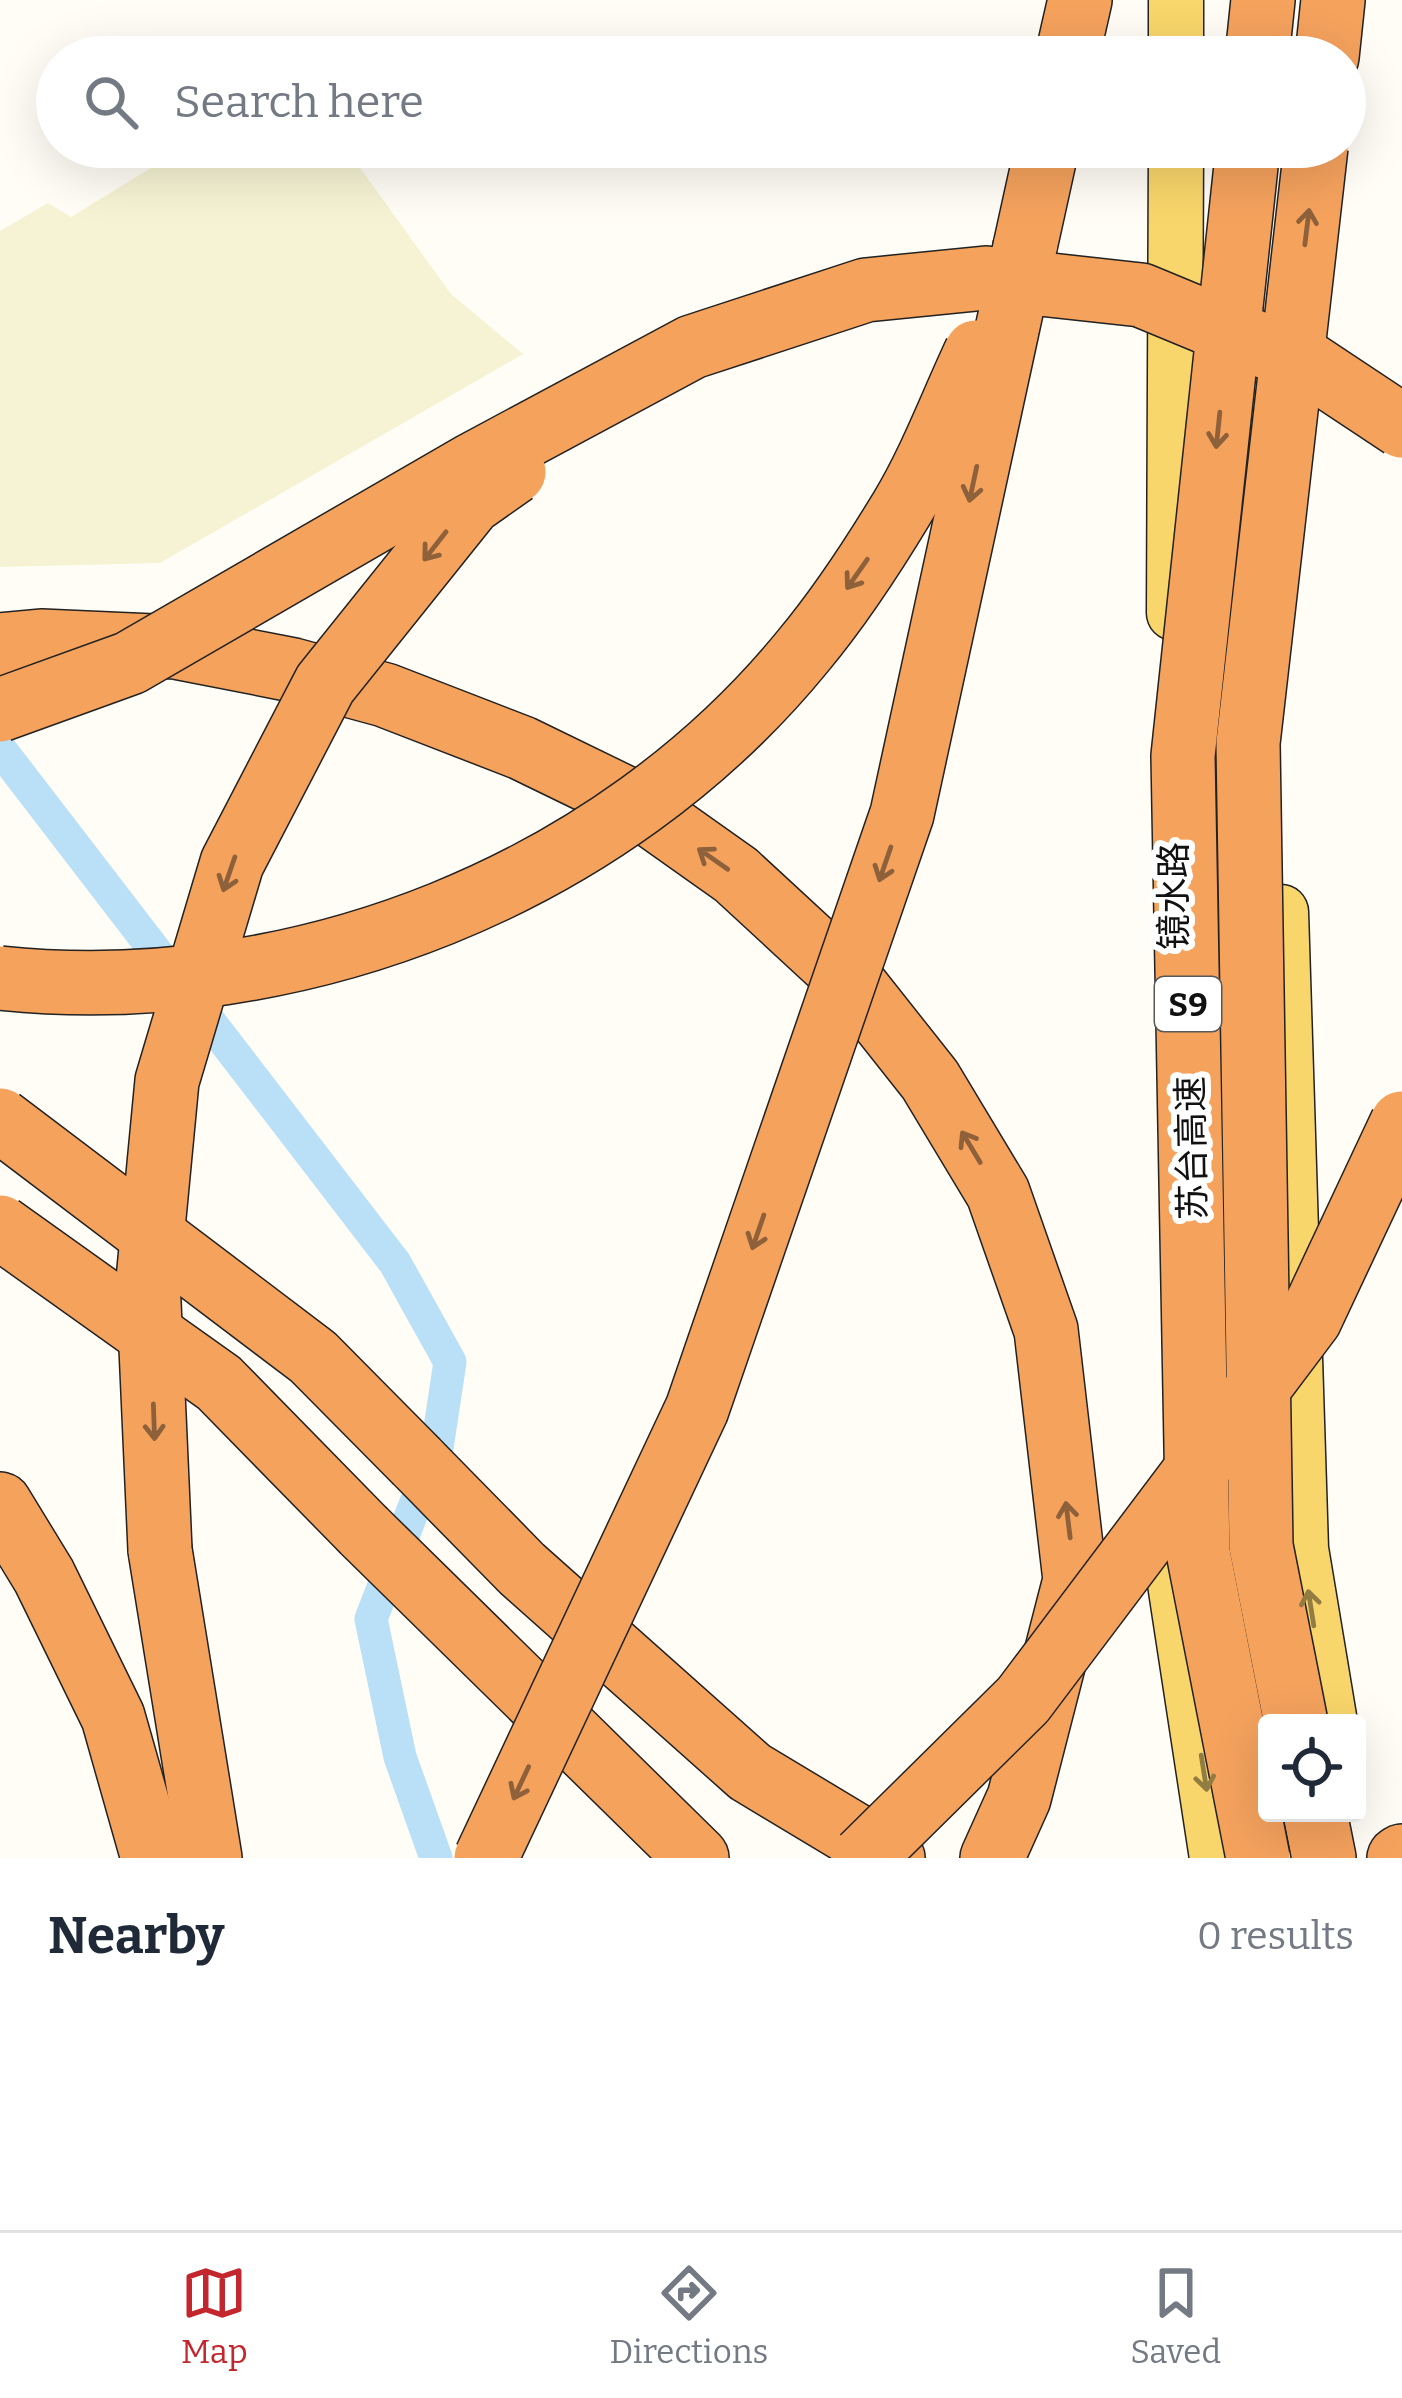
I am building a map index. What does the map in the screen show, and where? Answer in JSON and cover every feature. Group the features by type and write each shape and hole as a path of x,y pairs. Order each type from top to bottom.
{"highway":[{"path":"1072,36 1080,0"},
{"path":"1259,36 1264,0"},
{"path":"1329,36 1333,0"},
{"path":"486,1858 697,1409 902,814 1042,168"},
{"name":"苏台高速","path":"1250,168 1183,756 1198,1552 1258,1858"},
{"name":"苏台高速","path":"1294,1714 1261,1546 1248,743 1314,168"},
{"path":"0,978 53,983 205,978 342,949 482,896 594,838 716,746 805,650 904,506 1025,247"},
{"path":"0,710 130,662 472,465 692,346 866,290 986,278 1142,295 1310,365 1402,426"},
{"path":"210,1858 160,1550 148,1280 166,1081 232,862 326,684 470,503 692,346"},
{"path":"21,643 176,646 293,670 385,695 523,748 633,802 736,875 854,983 930,1080 998,1192 1046,1330 1075,1580 1019,1798 992,1858"},
{"path":"0,1120 313,1357 522,1569 750,1772 893,1858"},
{"path":"863,1858 1023,1700 1310,1319 1402,1123"},
{"path":"0,1227 219,1383 506,1674 697,1858"},
{"path":"0,1504 44,1576 113,1717 153,1858"},
{"path":"1317,1822 1324,1858"}],"main road":[{"path":"1176,0 1176,36"},
{"path":"1252,0 1255,36"},
{"name":"镜水路","path":"1176,168 1170,1554 1217,1858"},
{"path":"1253,168 1301,1549 1328,1714"},
{"path":"1346,1822 1352,1858"}],"shaded area":[{"path":"151,168 360,168 451,294 523,354 160,563 0,567 0,231 48,203 71,217"}],"waterway":[{"path":"0,749 395,1263 450,1362 437,1448 371,1619 400,1757 436,1858"}]}
